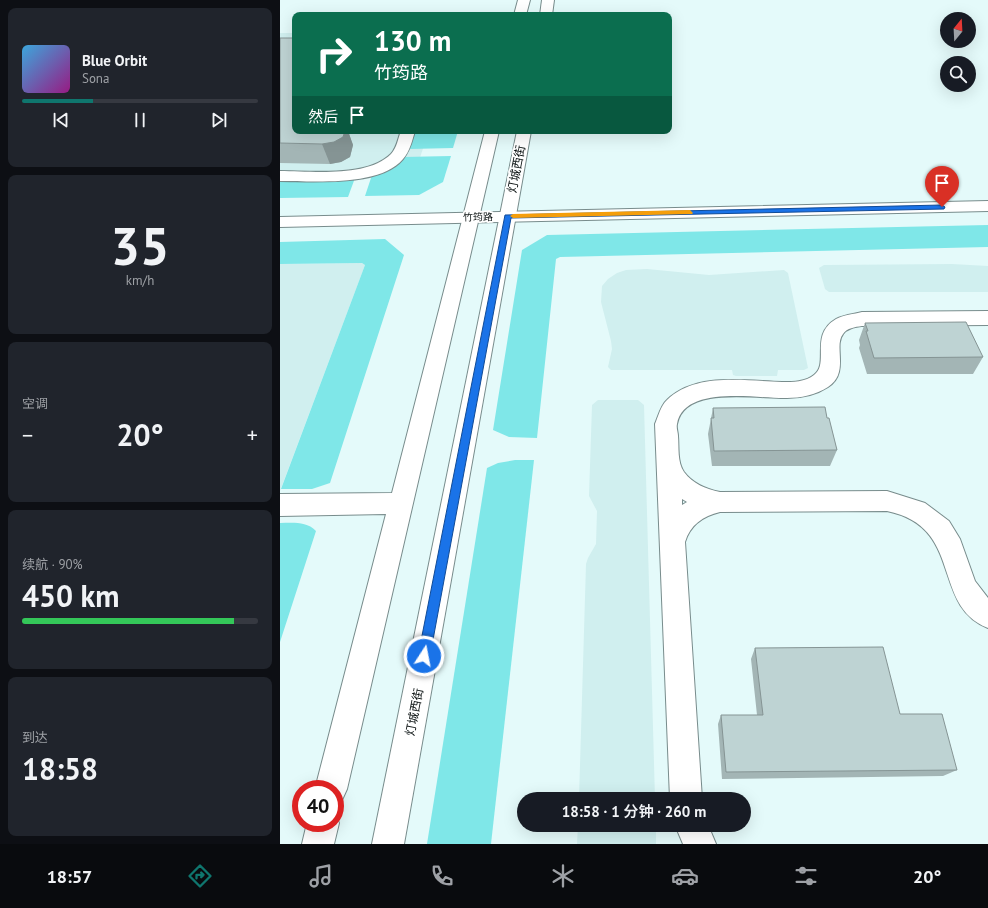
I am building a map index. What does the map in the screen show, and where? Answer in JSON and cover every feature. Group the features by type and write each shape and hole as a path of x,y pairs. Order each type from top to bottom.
{"street":[{"path":"521,12 524,0"},
{"path":"546,12 548,0"},
{"path":"280,176 355,174 377,169 397,157 402,150 407,134"},
{"path":"333,780 491,134"},
{"name":"灯城西街","path":"388,844 523,134"},
{"name":"竹筠路","path":"280,222 988,206"},
{"path":"686,792 666,424 672,408 685,395 701,390 796,389 815,385 827,376 830,369 832,362 830,338 836,328 841,324 862,319 988,318"},
{"path":"668,462 672,474 682,487 708,500 720,502 887,501 901,503 912,507 922,512 940,528 950,547 961,580 970,596 988,615"},
{"path":"672,544 675,533 685,516 701,506 720,502"},
{"path":"280,505 400,503"},
{"path":"318,844 321,832"},
{"path":"687,832 688,844"},
{"path":"694,832 700,844"}],"shaded area":[{"path":"280,33 292,33 292,134 428,134 414,175 410,177 280,179"},
{"path":"412,134 457,134 453,148 409,149"},
{"path":"451,156 443,182 419,195 365,196 372,175 403,157"},
{"path":"355,178 348,197 280,198 280,179"},
{"path":"988,225 988,247 560,257 556,259 537,438 509,437 493,430 522,250 547,235"},
{"path":"385,239 404,255 330,483 312,489 281,489 365,265 362,263 280,264 280,242"},
{"path":"362,263 365,265 280,491 280,264"},
{"path":"952,264 988,266 988,292 829,292 825,289 819,268 824,265"},
{"path":"647,269 709,275 784,270 788,273 808,368 804,370 778,370 777,376 736,376 733,375 732,370 611,370 608,367 612,349 601,302 602,286 608,279 617,273 626,270"},
{"path":"598,400 638,400 644,405 655,792 579,792 586,564 596,544 597,511 589,496 592,405"},
{"path":"515,460 534,460 491,844 427,844 487,468 498,463"},
{"path":"280,523 304,524 316,531 280,642"},
{"path":"578,832 656,832 656,844 577,844"}],"building":[{"path":"280,38 292,38 292,134 344,134 343,137 334,142 322,144 280,143"},
{"path":"966,322 983,357 874,358 865,323"},
{"path":"825,407 837,450 714,451 711,418 714,418 713,408"},
{"path":"883,647 900,714 942,714 957,770 726,772 721,715 763,715 755,648"}],"slow traffic":[{"path":"513,216 690,213"}],"route":[{"path":"424,656 508,216 942,207"}]}
